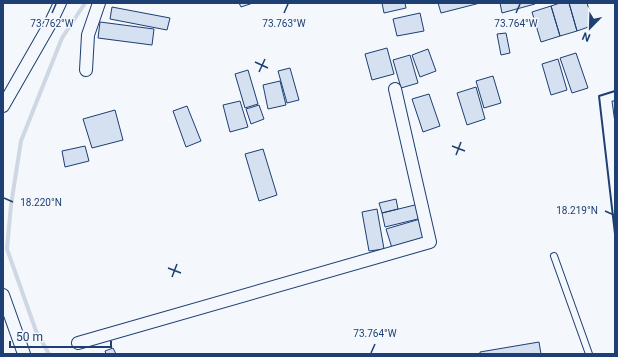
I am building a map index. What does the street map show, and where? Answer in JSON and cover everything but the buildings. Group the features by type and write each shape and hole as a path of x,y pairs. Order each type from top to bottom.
{"street":[{"path":"3,106 50,24 60,3"},
{"path":"86,70 88,35 99,3"},
{"path":"78,343 430,242 395,89"},
{"path":"3,295 24,354"}],"lane":[{"path":"554,256 590,354"}],"waterway":[{"path":"49,354 36,331 7,249 11,205 21,141 62,38 85,3"}],"wall":[{"path":"615,91 599,96 615,234"}]}
